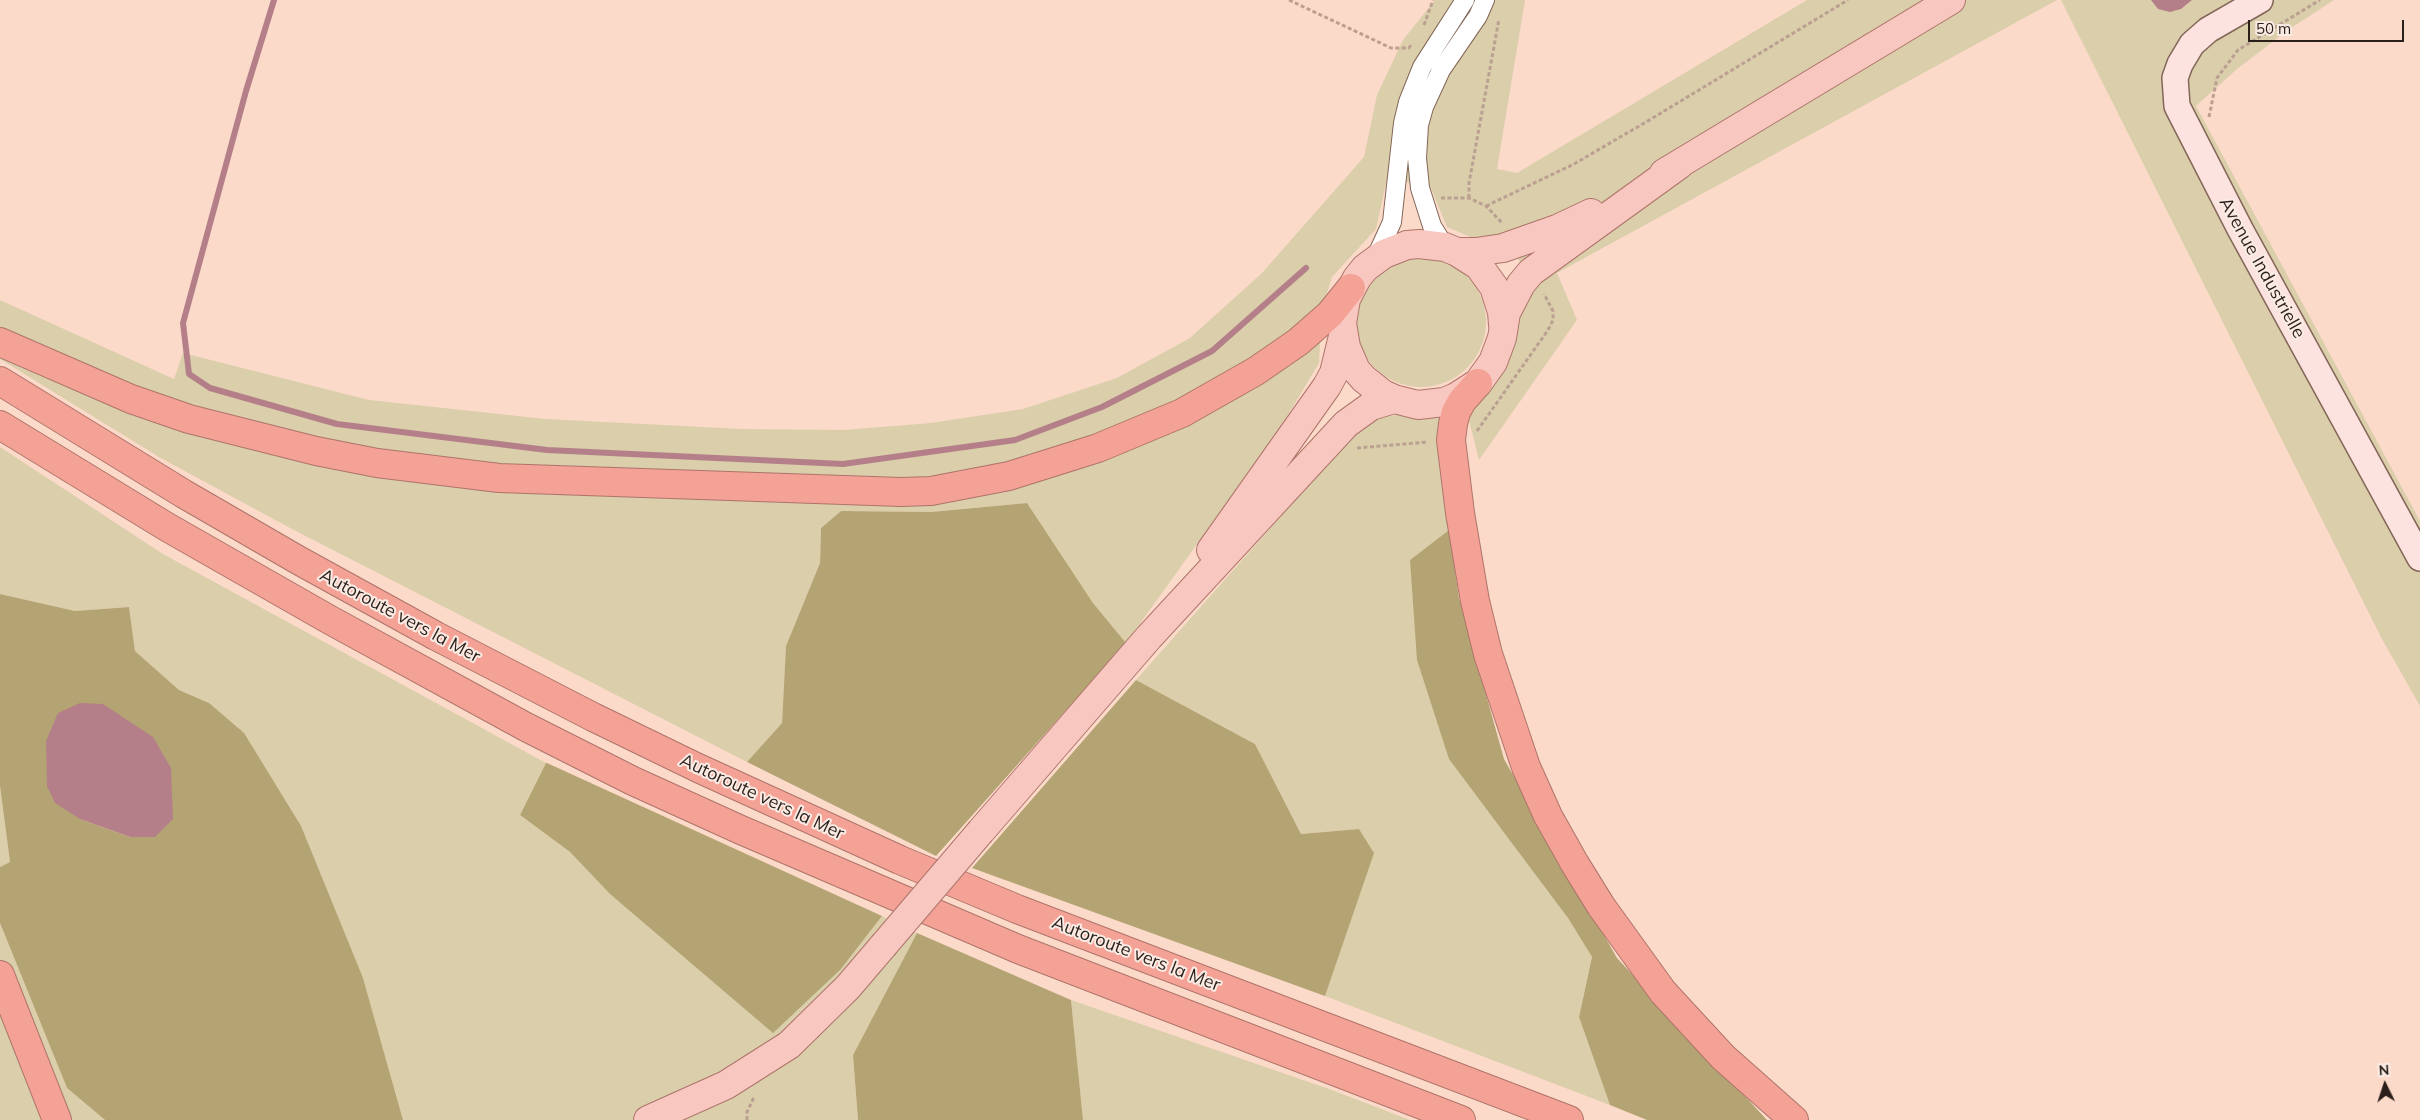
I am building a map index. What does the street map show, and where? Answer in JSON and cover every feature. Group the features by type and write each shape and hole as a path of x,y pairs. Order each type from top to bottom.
{"highway":[{"path":"0,342 131,399 189,418 316,451 377,463 499,478 901,492 930,491 1033,469 1098,448 1182,413 1256,371 1298,342 1330,314 1351,288"},
{"name":"Autoroute vers la Mer","path":"0,381 167,484 298,560 445,641 593,717 698,768 900,860 1017,908 1569,1120"},
{"path":"1478,383 1462,401 1456,412 1453,424 1451,440 1460,513 1475,601 1488,654 1526,767 1548,816 1575,864 1601,906 1663,992 1723,1058 1794,1120"},
{"path":"0,425 167,527 330,620 526,727 634,780 759,838 1018,949 1461,1120"},
{"path":"0,975 57,1120"}],"main road":[{"path":"1149,637 1326,388 1334,373 1343,336 1343,311 1351,288 1361,273 1374,260 1390,251 1407,245 1419,244 1476,252 1503,248 1557,229 1679,165 1952,0"},
{"path":"1343,336 1350,359 1360,374 1373,387 1394,399 1418,405 1444,402 1462,394 1478,383 1499,351 1503,325 1512,298 1531,272 1679,165"},
{"path":"1451,249 1479,266 1487,276 1499,299 1503,325"},
{"path":"648,1120 726,1085 789,1044 848,987 1149,637 1346,424 1371,406 1394,399"}],"street":[{"path":"1374,260 1392,222 1403,123 1408,102 1422,67 1465,0"},
{"path":"1451,249 1432,226 1420,188 1416,158 1419,125 1424,107 1441,70 1473,24 1485,0"},
{"name":"Avenue Industrielle","path":"2260,0 2202,35 2188,49 2180,64 2174,84 2175,98 2182,120 2420,558"}],"path":[{"path":"1289,0 1391,48 1409,48 1414,42"},
{"path":"1423,28 1433,0"},
{"path":"1500,10 1469,183 1469,198 1486,206 1574,164 1848,0"},
{"path":"2197,147 2207,128 2217,78 2238,50 2320,0"},
{"path":"747,1112 747,1120"}],"shaded area":[{"path":"1435,0 1525,0 1497,169 1517,173 1807,0 2057,0 1557,273 1577,320 1479,460 1468,416 1532,284 1506,237 1480,241 1447,227 1430,186 1387,179 1376,229 1332,277 1322,309 1319,363 1279,430 1126,643 1093,603 1027,503 931,512 841,511 821,528 820,563 786,646 782,723 747,762 290,528 159,457 0,359 0,300 174,379 183,353 369,400 546,419 742,429 844,430 931,423 1023,409 1117,378 1190,338 1262,273 1364,157 1377,95 1403,40"},
{"path":"2061,0 2334,0 2288,30 2237,69 2196,106 2420,521 2420,706 2382,639"},
{"path":"2151,0 2192,0 2181,9 2170,12 2158,9"},
{"path":"1421,257 1446,262 1467,276 1481,297 1486,322 1481,347 1467,368 1446,382 1421,387 1396,382 1375,368 1361,347 1356,322 1361,297 1375,276 1396,262"},
{"path":"1398,415 1439,417 1449,530 1410,560 1514,843 1568,918 1592,957 1579,1017 1610,1105 1325,996 1373,852 1359,829 1301,834 1255,744 1136,680 1352,436 1374,417"},
{"path":"0,447 163,554 546,763 520,815 570,852 610,894 677,950 841,969 882,916 917,933 853,1055 858,1120 403,1120 363,978 209,703 179,690 135,651 129,607 75,611 0,594"},
{"path":"1027,503 1093,603 1126,643 936,856 747,762 782,723 786,646 820,563 821,528 841,511 931,512"},
{"path":"1449,530 1459,598 1504,759 1617,958 1767,1120 1647,1120 1610,1105 1579,1017 1592,957 1568,918 1449,759 1417,660 1410,560"},
{"path":"0,594 75,611 129,607 135,651 179,690 209,703 244,733 301,826 363,978 403,1120 105,1120 67,1088 0,923 0,867 10,862 0,786","holes":["80,819 155,837 130,837"]},
{"path":"1136,680 1255,744 1301,834 1359,829 1374,853 1325,996 972,868"},
{"path":"80,703 103,704 153,737 171,768 173,819 155,837 130,837 80,819 55,803 47,786 46,741 58,713"},
{"path":"546,763 882,916 841,969 773,1033 610,894 570,852 520,815"},
{"path":"0,786 10,862 0,867"},
{"path":"0,923 67,1088 105,1120 0,1120"},
{"path":"917,933 1071,1000 1083,1120 858,1120 853,1055"},
{"path":"1071,1000 1332,1090 1410,1120 1083,1120"}],"waterway":[{"path":"274,0 246,91 183,323 189,374 210,388 337,424 547,450 843,464 1015,440 1102,407 1212,351 1306,268"}]}
